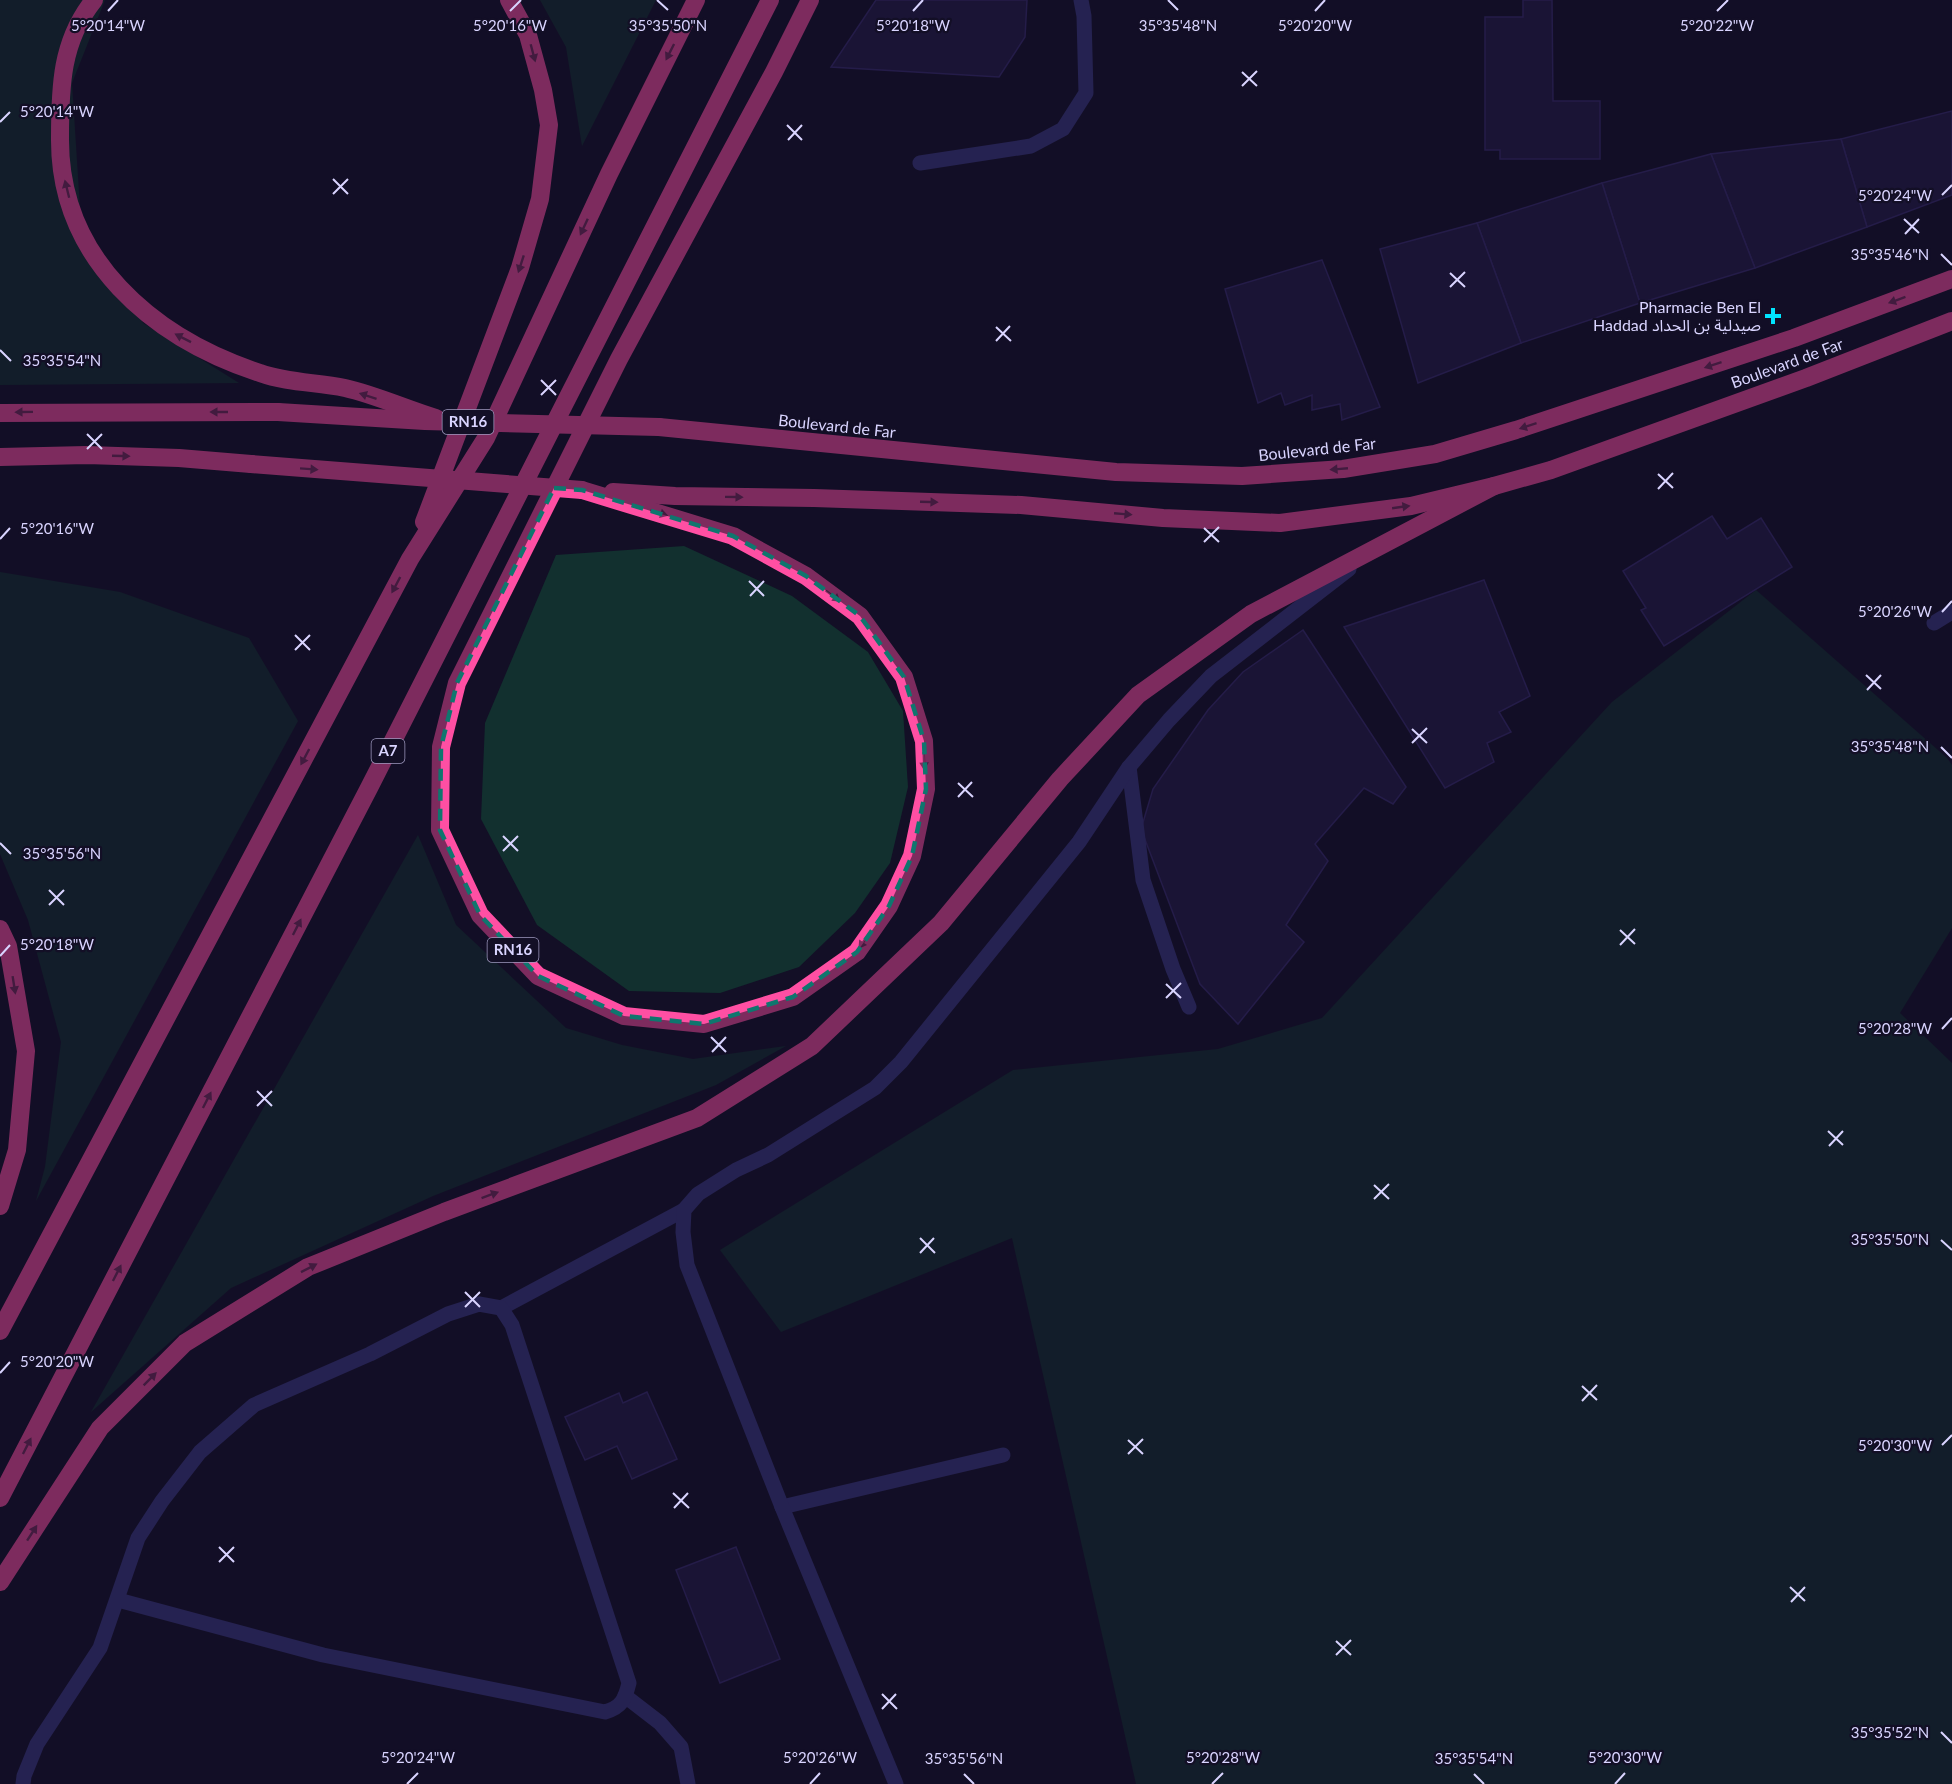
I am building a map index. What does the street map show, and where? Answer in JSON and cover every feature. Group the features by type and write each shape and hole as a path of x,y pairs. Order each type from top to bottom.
{"highway":[{"path":"94,0 77,24 67,50 60,110 60,156 66,190 80,233 110,279 141,308 172,332 259,373 278,379 346,388 443,421"},
{"path":"410,559 520,268 540,199 549,125 543,90 528,35 508,0"},
{"path":"0,1331 410,559 486,438 609,174 696,0"},
{"name":"A7","path":"0,1498 369,788 770,0"},
{"name":"RN16","path":"0,457 87,454 179,458 250,464 582,490 733,536 806,576 860,616 904,677 924,741 926,789 912,856 889,906 857,952 793,997 704,1024 624,1016 538,976 480,915 440,830 441,747 457,682 619,359 774,72 810,0"},
{"name":"Boulevard de Far","path":"443,421 659,427 1116,472 1242,476 1343,469 1435,454 1516,430 1794,338 1952,279"},
{"name":"Boulevard de Far","path":"582,490 675,496 1021,505 1163,518 1280,523 1411,506 1551,470 1806,378 1952,321"},
{"name":"RN16","path":"0,413 278,412 443,421"},
{"path":"0,1582 100,1428 185,1343 308,1267 444,1212 697,1118 812,1046 941,923 1060,779 1138,695 1251,614 1365,556 1494,486"},
{"path":"0,929 8,946 26,1051 17,1150 0,1206"}],"street":[{"path":"920,163 1031,146 1063,129 1086,93 1084,16 1080,0"},
{"path":"23,1784 37,1744 100,1648 138,1538 162,1501 200,1452 254,1406 370,1354 448,1314 480,1304 501,1308 684,1210 698,1194 718,1181 768,1155 875,1088 901,1062 1079,842 1129,767 1169,720 1211,676 1365,556"},
{"path":"1934,623 1952,612"},
{"path":"1129,767 1143,880 1188,1007"},
{"path":"684,1210 683,1232 687,1265 782,1507 896,1784"},
{"path":"118,1600 323,1655 605,1712 616,1709 625,1696 628,1683 512,1324 501,1308"},
{"path":"782,1507 1003,1455"},
{"path":"625,1696 660,1724 681,1747 688,1784"}],"highlighted area":[{"path":"554,488 582,490 733,536 806,576 860,616 904,677 924,741 926,789 912,856 889,906 857,952 793,997 704,1024 624,1016 538,976 480,915 440,830 441,747 457,683"}],"green space":[{"path":"0,0 105,0 72,83 81,224 143,323 239,383 0,385"},
{"path":"540,0 656,0 582,146 566,47"},
{"path":"684,546 792,596 868,652 903,711 908,787 890,863 855,913 799,967 720,993 629,991 537,925 481,819 485,723 556,555"},
{"path":"0,572 120,592 249,638 298,721 36,1201 45,1167 61,1042 28,920 0,854"},
{"path":"1756,590 1947,758 1952,765 1952,928 1900,1013 1952,1063 1952,1784 1136,1784 1012,1238 781,1332 720,1250 1013,1070 1218,1049 1322,1018 1612,702"},
{"path":"418,835 456,925 566,1028 622,1045 693,1059 786,1046 716,1085 433,1196 231,1288 91,1412"}],"building":[{"path":"876,0 1027,0 1025,37 999,77 831,67"},
{"path":"1523,0 1552,0 1553,101 1600,101 1600,159 1500,159 1500,150 1485,150 1485,17 1523,17"},
{"path":"1952,111 1952,195 1867,227 1841,139"},
{"path":"1841,139 1867,227 1755,268 1711,154"},
{"path":"1711,154 1755,268 1640,303 1602,183"},
{"path":"1602,183 1640,303 1521,343 1477,223"},
{"path":"1477,223 1521,343 1418,383 1380,249"},
{"path":"1322,260 1380,407 1342,420 1340,404 1312,410 1312,395 1285,405 1281,393 1258,403 1225,289"},
{"path":"1712,516 1727,539 1761,518 1792,567 1664,646 1641,610 1646,608 1623,571"},
{"path":"1484,580 1530,696 1499,712 1511,732 1487,743 1494,762 1445,788 1344,627"},
{"path":"1303,630 1406,787 1393,804 1364,788 1315,844 1328,861 1286,925 1304,942 1238,1024 1200,984 1141,829 1153,789 1208,710 1243,672"},
{"path":"647,1392 677,1459 632,1479 617,1446 585,1460 565,1417 619,1393 623,1403"},
{"path":"736,1547 780,1659 720,1683 676,1570"}],"place":[{"name":"Pharmacie Ben El Haddad صيدلية بن الحداد","path":"1773,316"}]}
